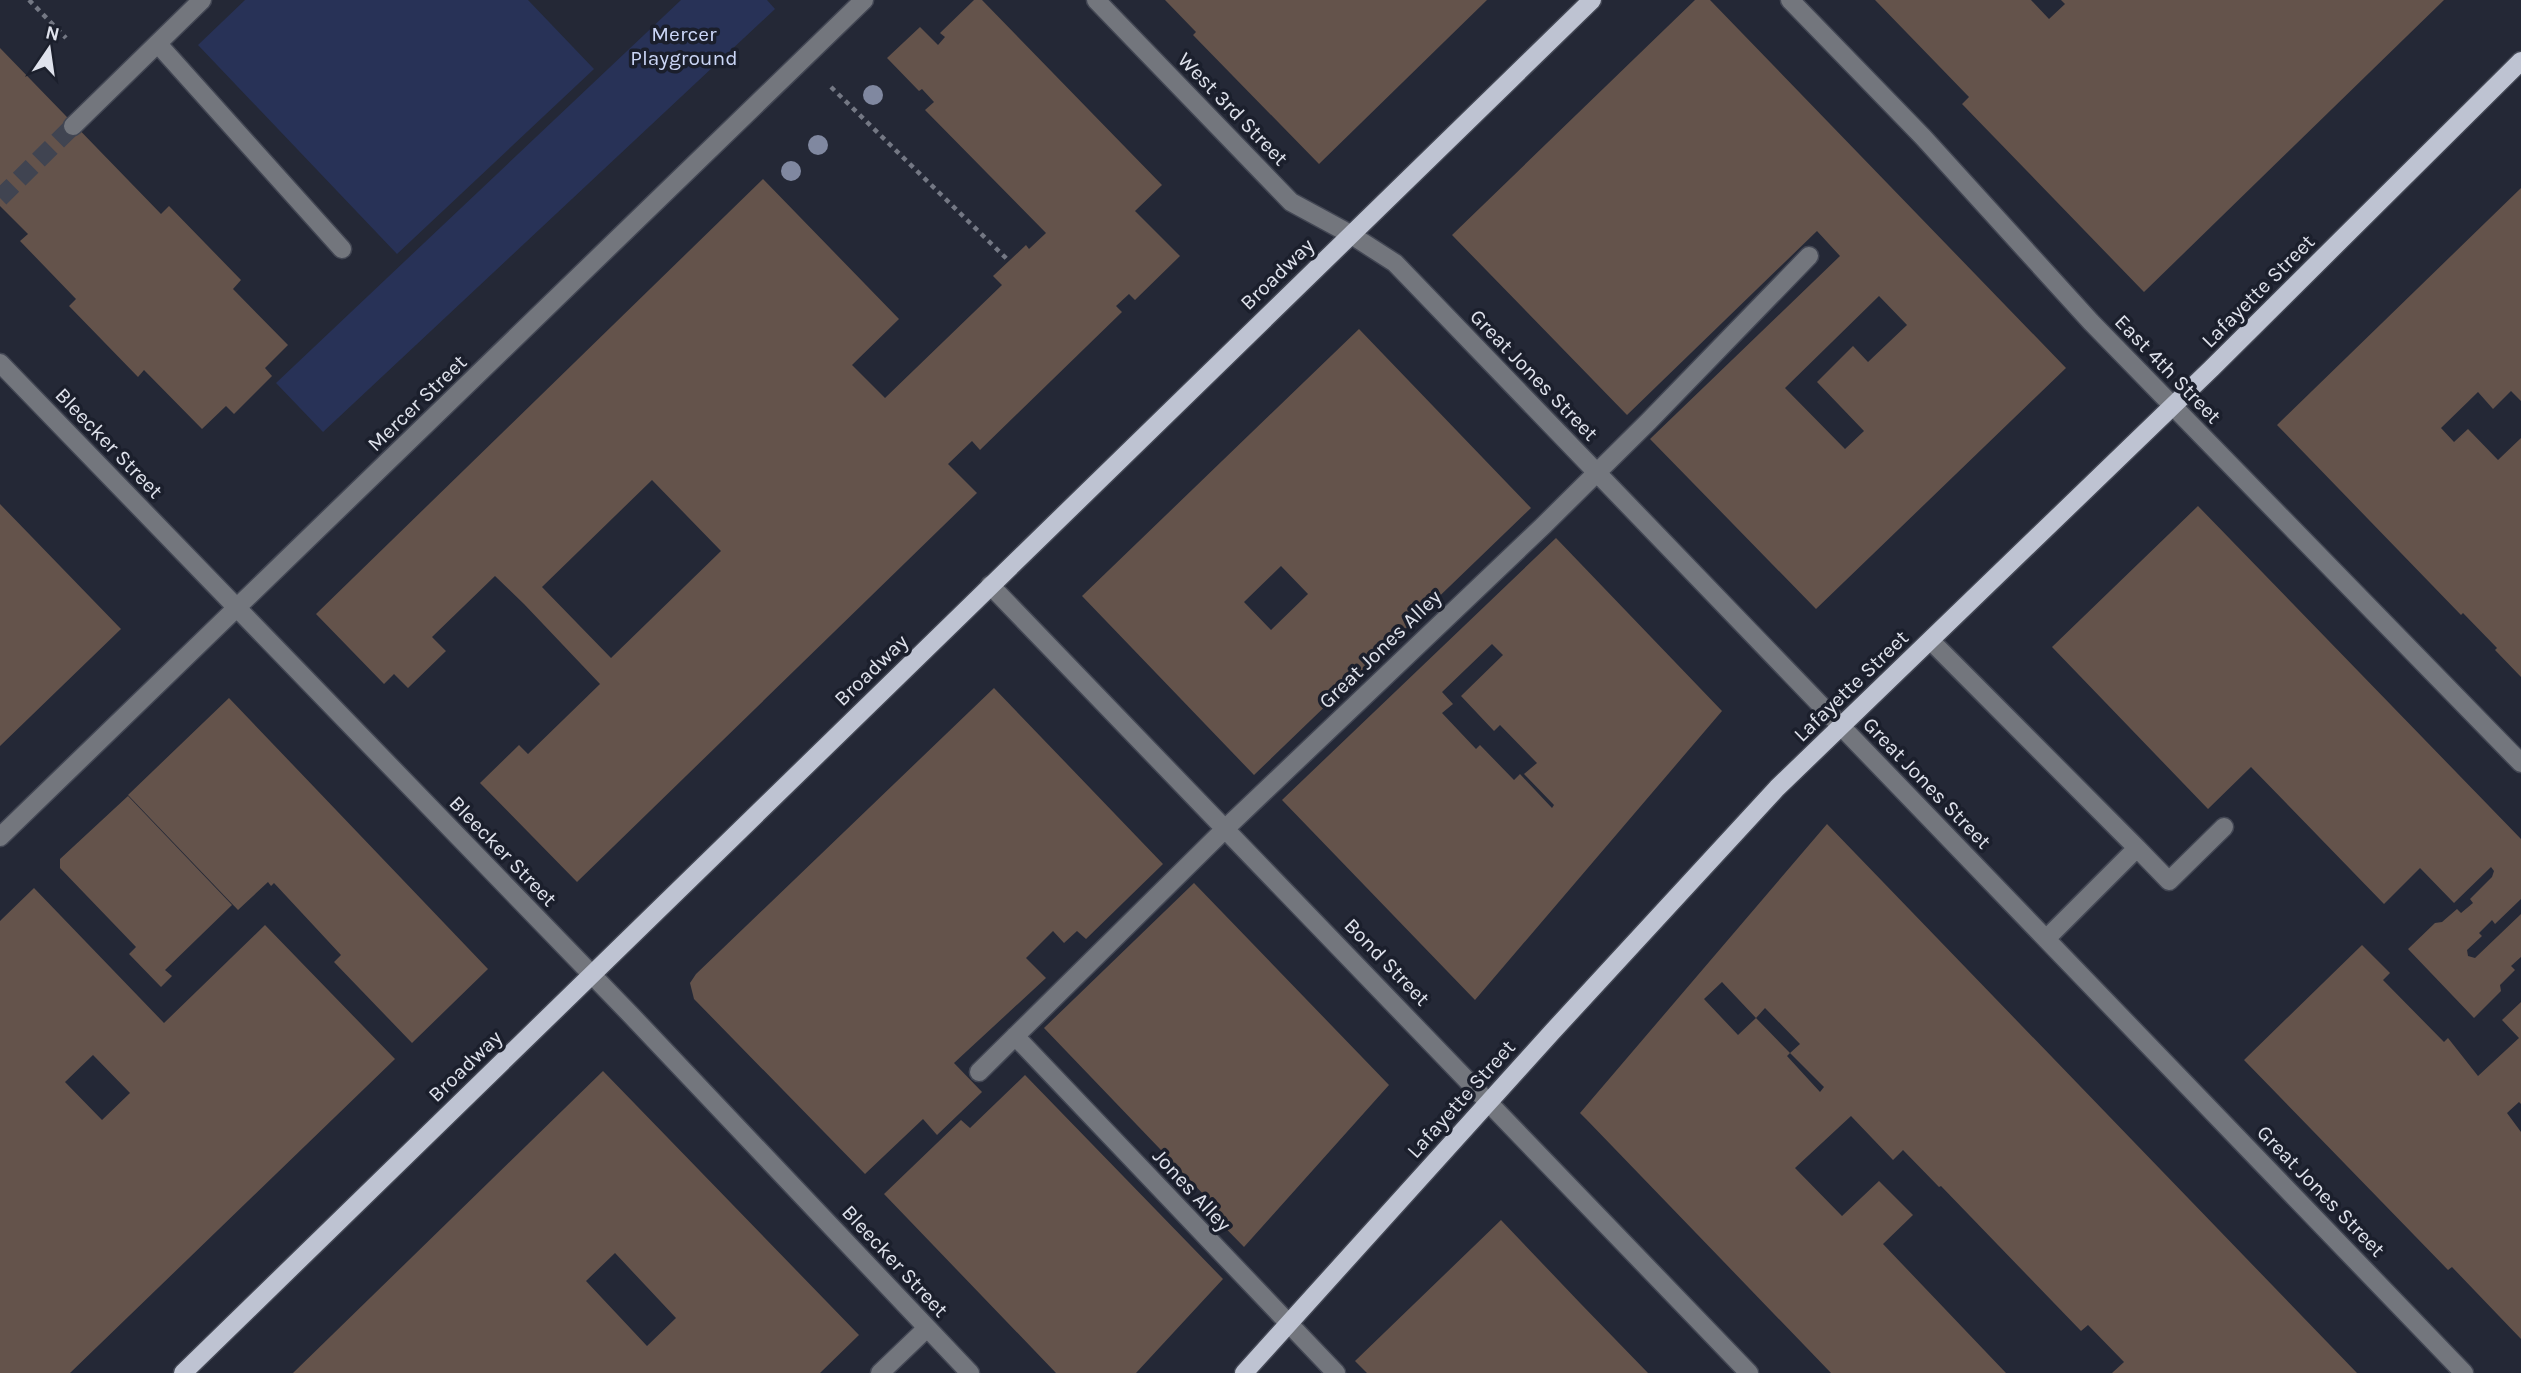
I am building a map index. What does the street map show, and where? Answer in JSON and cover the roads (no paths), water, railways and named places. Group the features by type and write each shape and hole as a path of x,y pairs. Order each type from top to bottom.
{"main road":[{"name":"Broadway","path":"183,1373 1592,0"},
{"name":"Lafayette Street","path":"1244,1373 1777,788 2173,406 2521,61"}],"street":[{"path":"73,126 202,0"},
{"name":"Mercer Street","path":"0,838 864,0"},
{"name":"West 3rd Street","path":"1096,0 1291,202 1350,234"},
{"name":"East 4th Street","path":"1790,0 1923,138 2091,322 2521,763"},
{"path":"158,44 342,249"},
{"name":"Great Jones Street","path":"1350,234 1395,263 2464,1373"},
{"name":"Great Jones Alley","path":"979,1072 1226,828 1543,526 1809,256"},
{"name":"Bleecker Street","path":"0,363 591,975 970,1373"},
{"name":"Bond Street","path":"990,585 1749,1373"},
{"path":"1931,641 2169,881 2224,827"},
{"path":"2046,939 2137,848"},
{"name":"Jones Alley","path":"1015,1036 1336,1373"},
{"path":"880,1373 927,1328"}],"tunnel":[{"path":"0,198 73,126"}],"park label":[{"name":"Mercer Playground","path":"684,46"}]}
